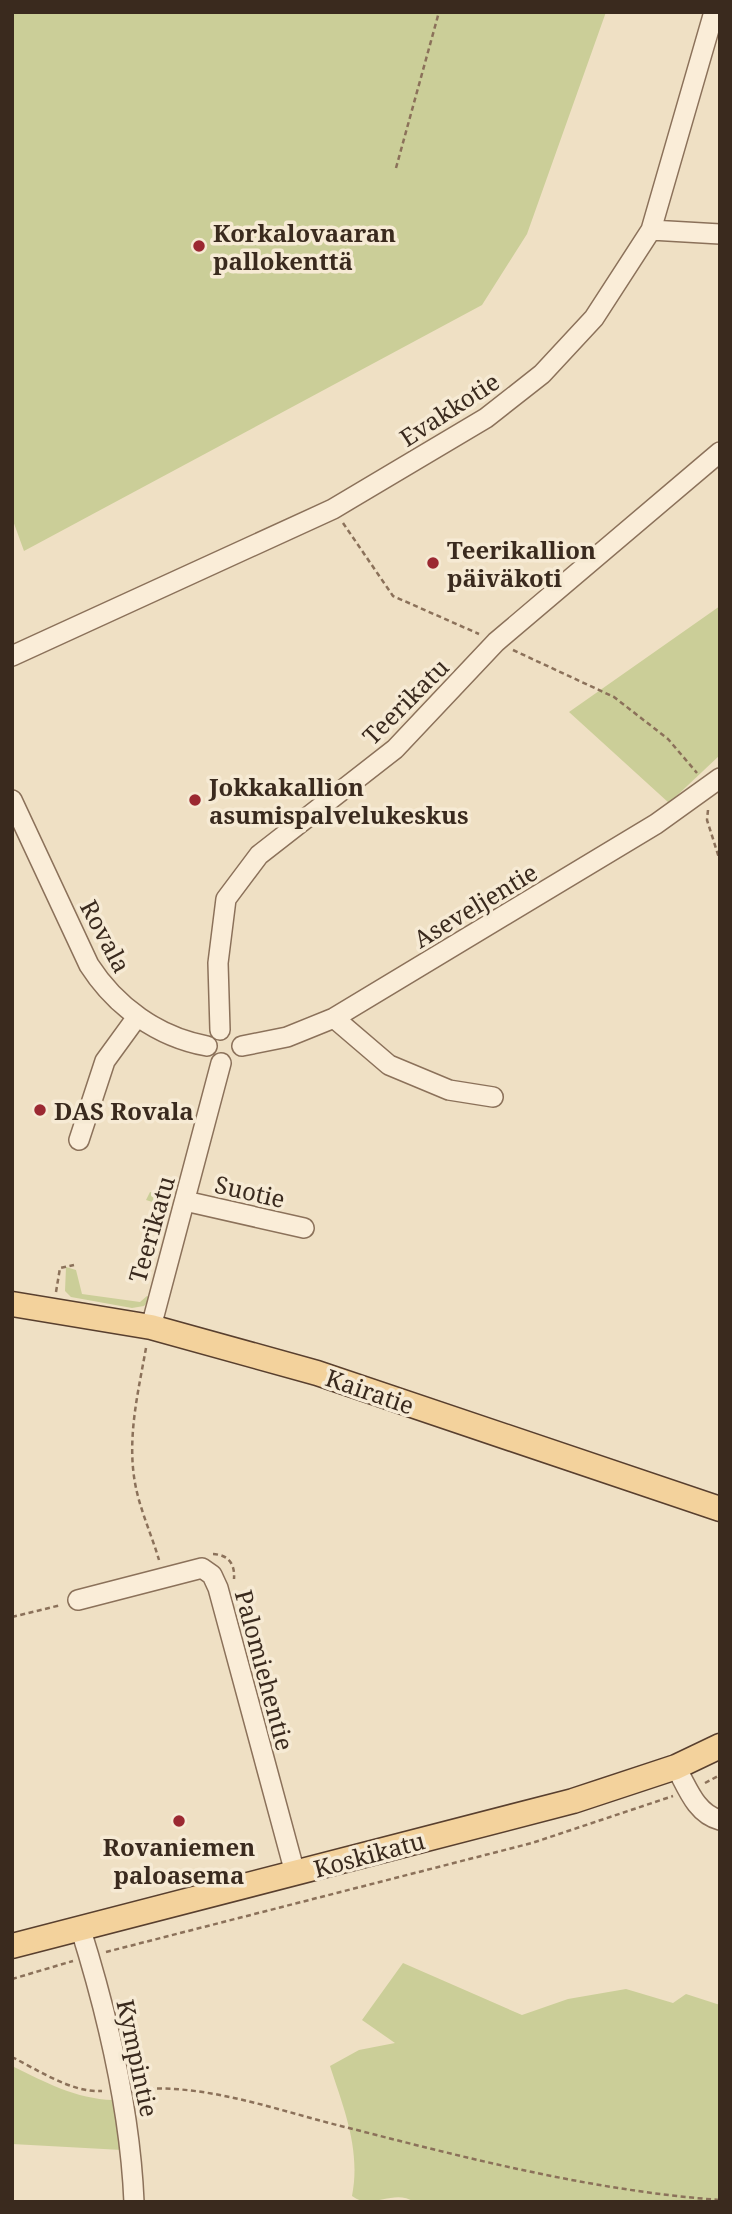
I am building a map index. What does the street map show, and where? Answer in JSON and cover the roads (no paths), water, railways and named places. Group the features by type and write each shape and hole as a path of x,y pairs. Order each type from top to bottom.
{"main road":[{"name":"Kairatie","path":"12,1304 150,1327 317,1373 720,1509"},
{"name":"Koskikatu","path":"12,1945 573,1801 676,1767 720,1746"}],"street":[{"name":"Evakkotie","path":"12,656 333,509 486,418 542,374 594,318 650,230 714,12"},
{"path":"650,230 720,234"},
{"name":"Teerikatu","path":"220,1030 218,963 226,899 259,855 394,749 496,642 720,452"},
{"name":"Aseveljentie","path":"242,1046 287,1037 334,1018 656,824 710,778"},
{"name":"Rovala","path":"12,800 89,965 103,987 137,1017 191,1043 207,1046"},
{"path":"79,1140 105,1061 137,1017"},
{"path":"334,1018 389,1065 449,1090 493,1097"},
{"path":"220,1030 235,1032 242,1046 236,1060 220,1063 209,1055 207,1046 211,1036 220,1030"},
{"name":"Teerikatu","path":"150,1327 220,1063"},
{"name":"Suotie","path":"185,1201 304,1228"},
{"name":"Palomiehentie","path":"78,1600 202,1568 212,1574 295,1873"},
{"path":"676,1767 705,1813 720,1820"},
{"name":"Kympintie","path":"80,1927 122,2090 132,2151 134,2202"}],"place":[{"name":"Korkalovaaran pallokenttä","path":"199,246"},
{"name":"Teerikallion päiväkoti","path":"433,563"},
{"name":"Jokkakallion asumispalvelukeskus","path":"195,800"},
{"name":"DAS Rovala","path":"40,1110"},
{"name":"Rovaniemen paloasema","path":"179,1821"}]}
